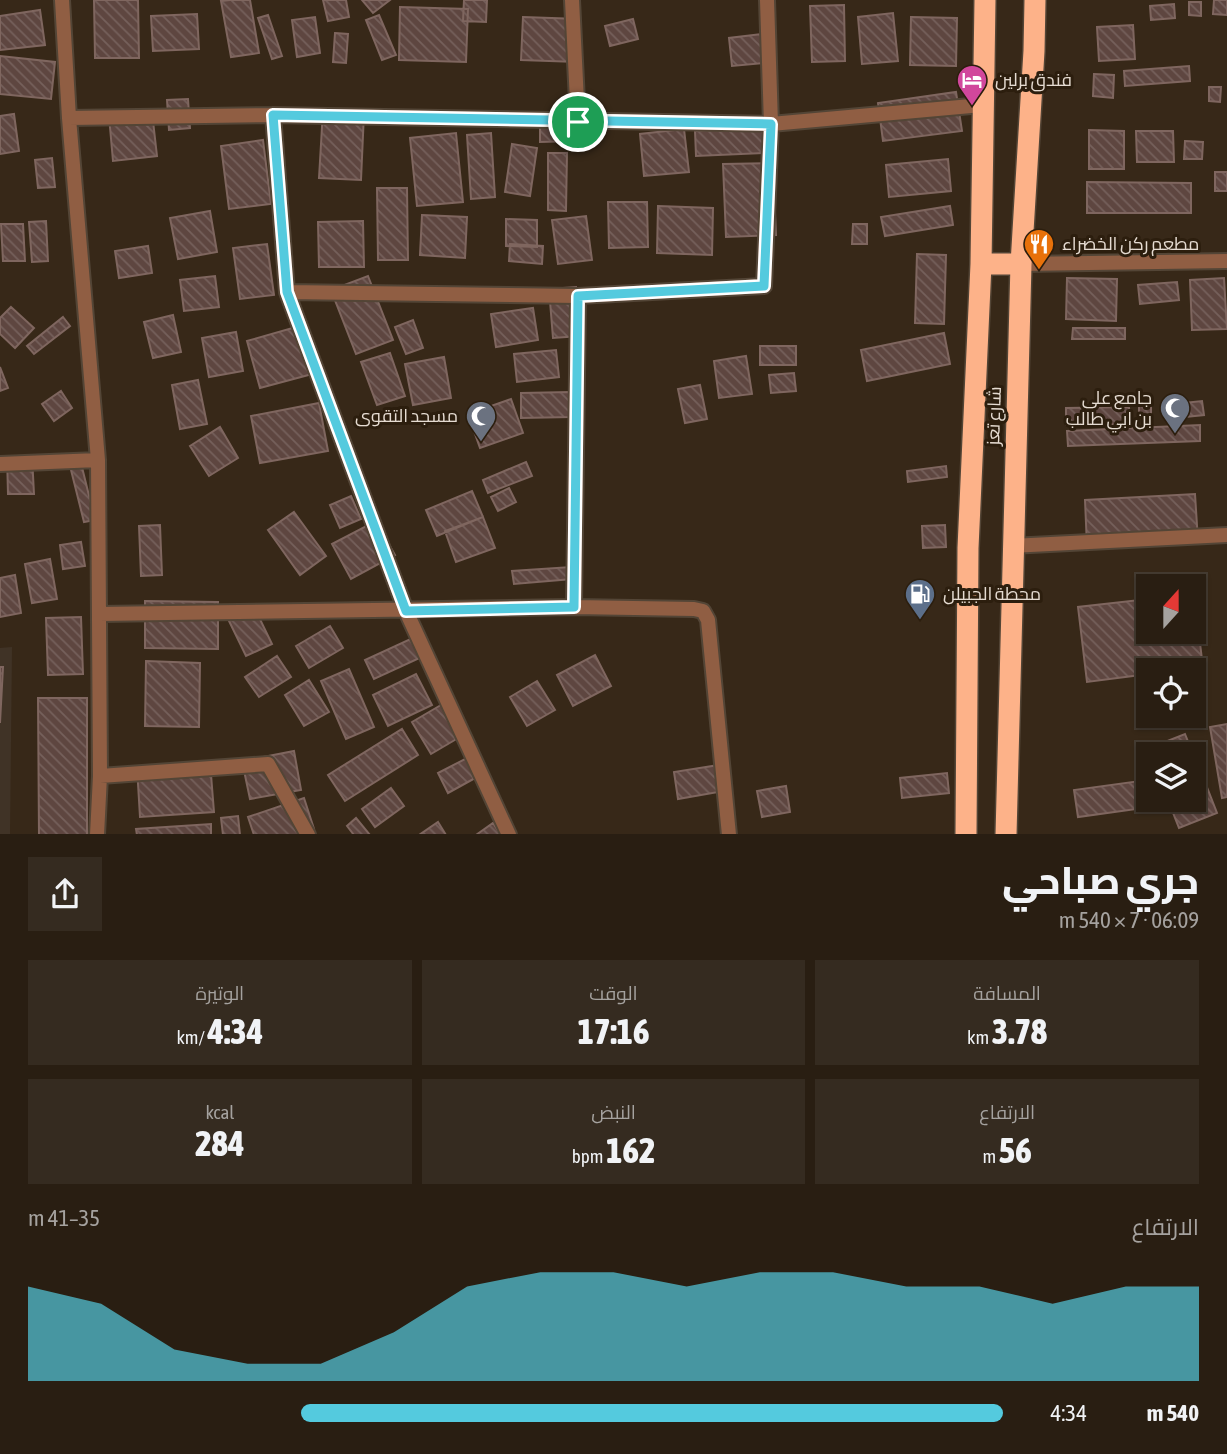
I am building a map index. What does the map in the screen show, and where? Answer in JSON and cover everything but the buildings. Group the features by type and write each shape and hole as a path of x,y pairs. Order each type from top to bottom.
{"highway":[{"name":"شارع تعز","path":"966,834 968,548 981,264 985,0"},
{"name":"شارع تعز","path":"1006,834 1021,264 1035,0"},
{"path":"981,264 1021,264"}],"street":[{"path":"62,0 69,118 98,460 100,776 97,834"},
{"path":"572,0 578,122"},
{"path":"287,292 578,296 764,286 771,124 767,0"},
{"path":"69,118 273,115 771,124 982,105"},
{"path":"273,115 287,292 406,611 509,834"},
{"path":"1021,264 1227,261"},
{"path":"574,607 578,296"},
{"path":"0,464 98,460"},
{"path":"1013,546 1227,535"},
{"path":"99,614 574,607 703,611 708,620 729,834"},
{"path":"100,776 268,764 307,834"}],"shaded area":[{"path":"12,647 10,834 0,834 0,648"}],"place":[{"name":"فندق برلين","path":"972,107"},
{"name":"مطعم ركن الخضراء","path":"1039,271"},
{"name":"جامع علي بن ابي طالب","path":"1175,435"},
{"name":"مسجد التقوى","path":"481,443"},
{"name":"محطة الجبيلن","path":"920,621"}],"route":[{"path":"273,115 578,122 771,124 764,286 578,296 574,607 406,611 287,292 273,115"}]}
